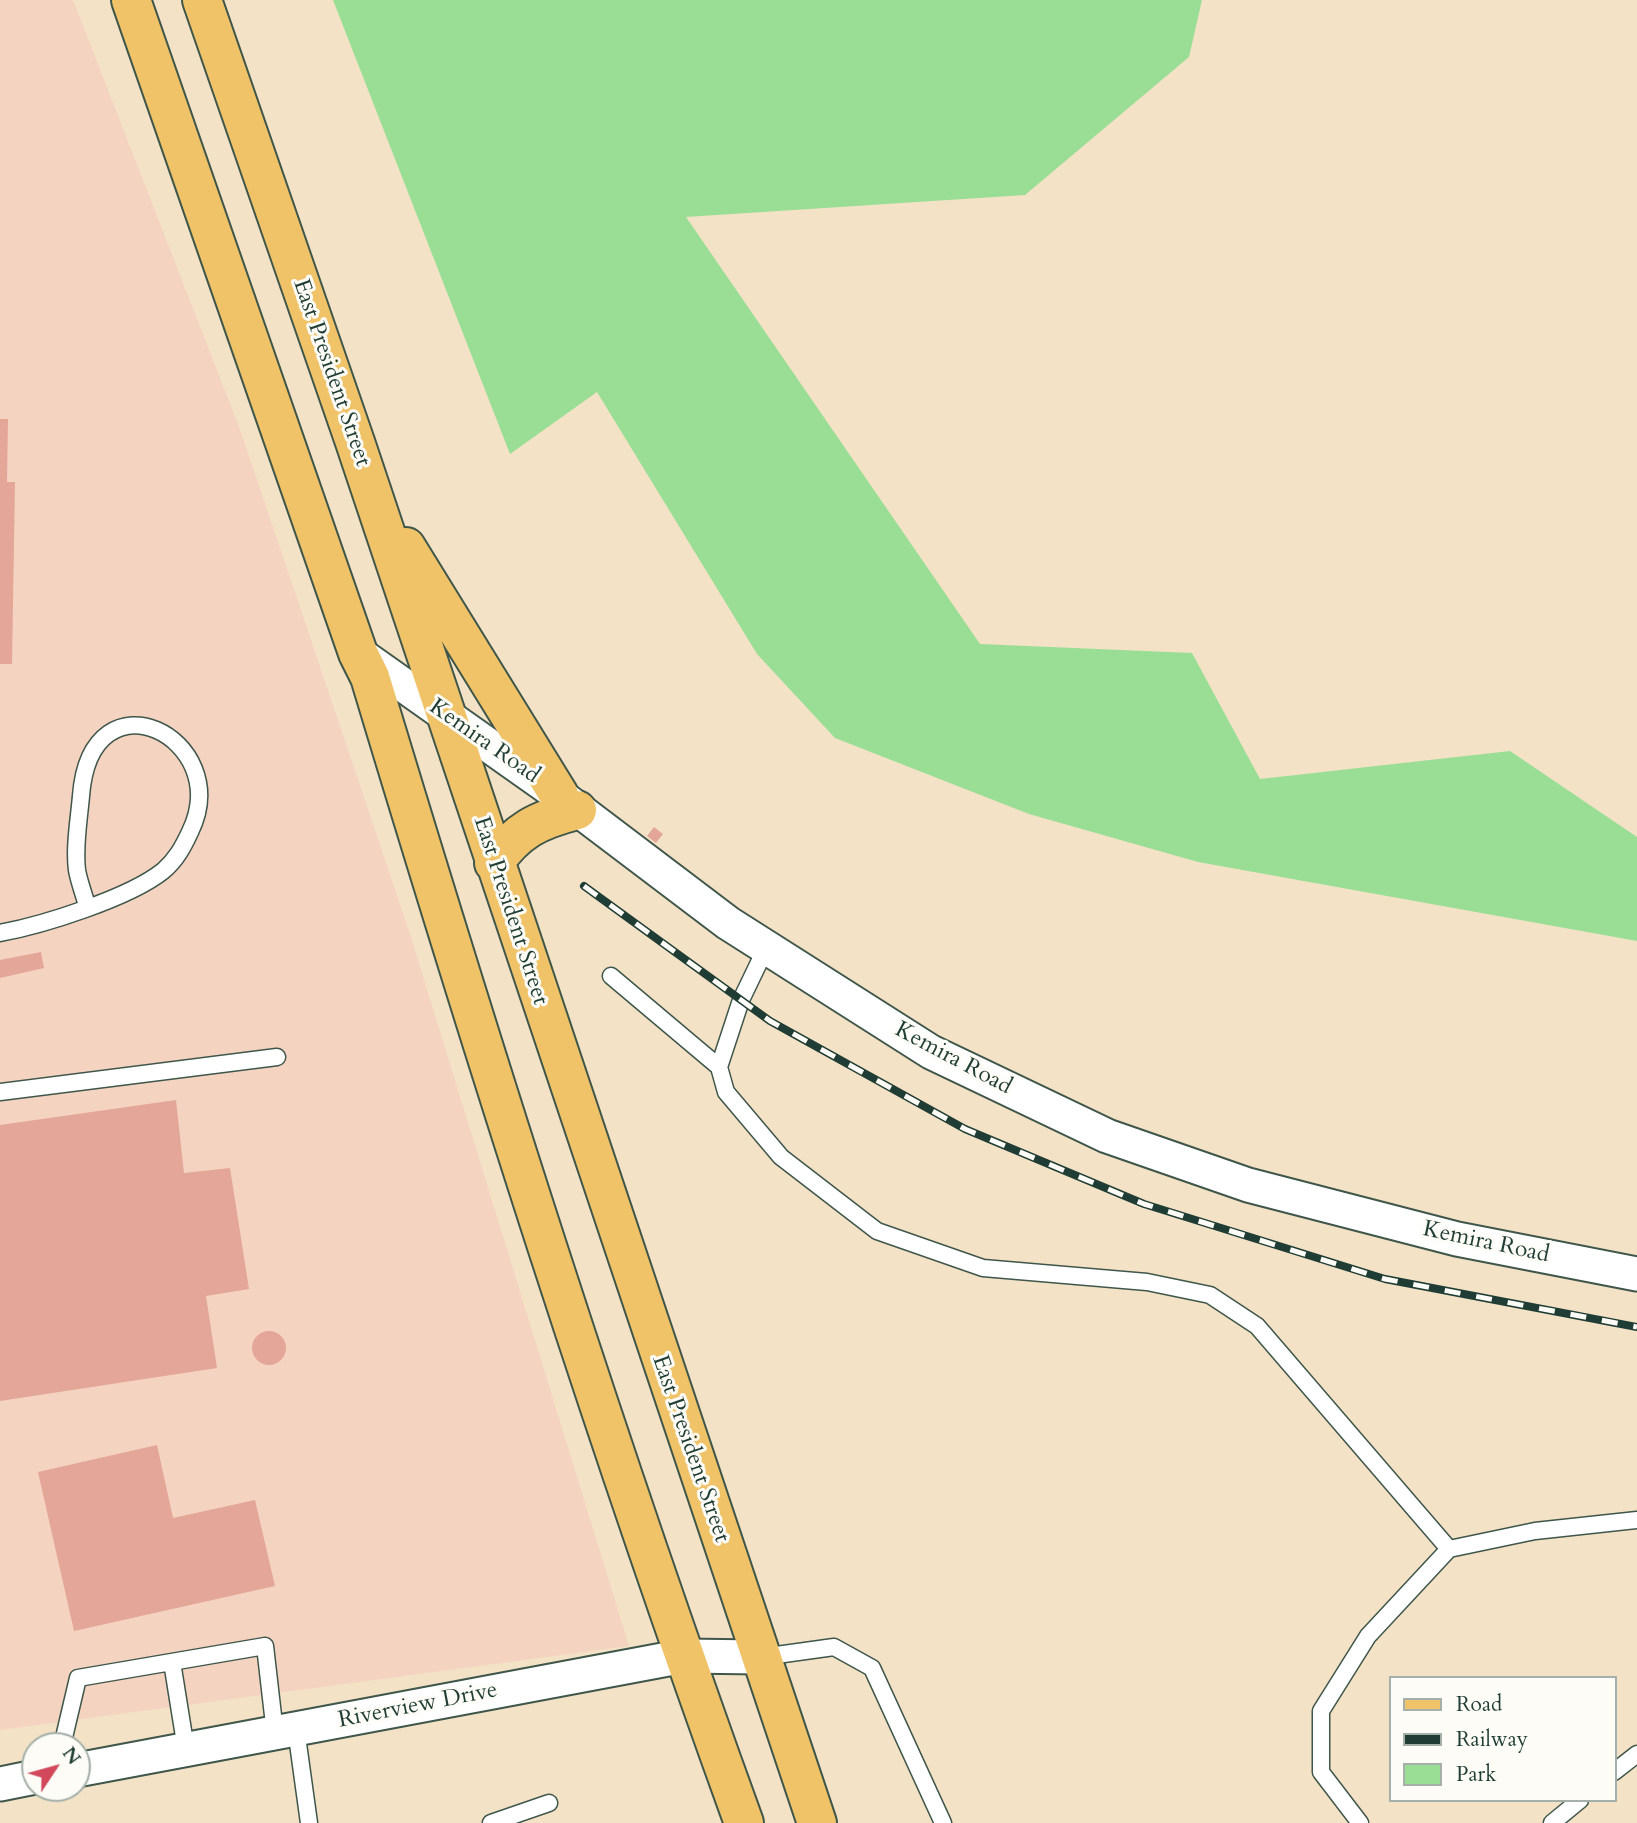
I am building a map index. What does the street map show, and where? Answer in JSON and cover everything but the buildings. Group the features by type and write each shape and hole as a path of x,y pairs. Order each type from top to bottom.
{"main road":[{"path":"131,0 358,653 370,677 497,1098 684,1656 744,1823"},
{"name":"East President Street","path":"201,0 369,485 817,1823"},
{"path":"369,485 458,636 568,803 551,817 511,839 494,863"}],"street":[{"name":"Kemira Road","path":"358,653 766,948 931,1052 1107,1136 1274,1192 1458,1239 1637,1274"},
{"name":"Riverview Drive","path":"91,1767 684,1656 760,1657"},
{"path":"0,1784 21,1780"}],"lane":[{"path":"0,933 27,928 87,906 141,885 163,871 179,854 195,822 200,796 194,768 173,739 157,729 132,726 110,732 95,744 83,768 77,869 87,906"},
{"path":"766,948 741,1000 719,1067 726,1092 780,1157 877,1231 983,1268 1147,1282 1210,1295 1257,1326 1448,1549"},
{"path":"611,976 719,1067"},
{"path":"0,1092 277,1057"},
{"path":"1360,1823 1321,1772 1321,1711 1367,1636 1448,1549 1535,1531 1637,1520"},
{"path":"65,1732 78,1678 264,1646 309,1823"},
{"path":"760,1657 834,1647 872,1668 943,1823"},
{"path":"172,1662 186,1749"},
{"path":"1616,1770 1637,1754"},
{"path":"1552,1823 1578,1802"},
{"path":"491,1823 549,1803"}],"shaded area":[{"path":"0,0 73,0 241,432 409,931 629,1646 0,1730"}],"green space":[{"path":"333,0 1202,0 1189,57 1025,195 686,217 980,644 1192,653 1260,779 1510,751 1637,837 1637,941 1198,862 1029,814 835,738 757,654 597,392 510,454"}],"railway":[{"path":"584,886 770,1021 965,1129 1144,1204 1385,1279 1637,1327"}]}
